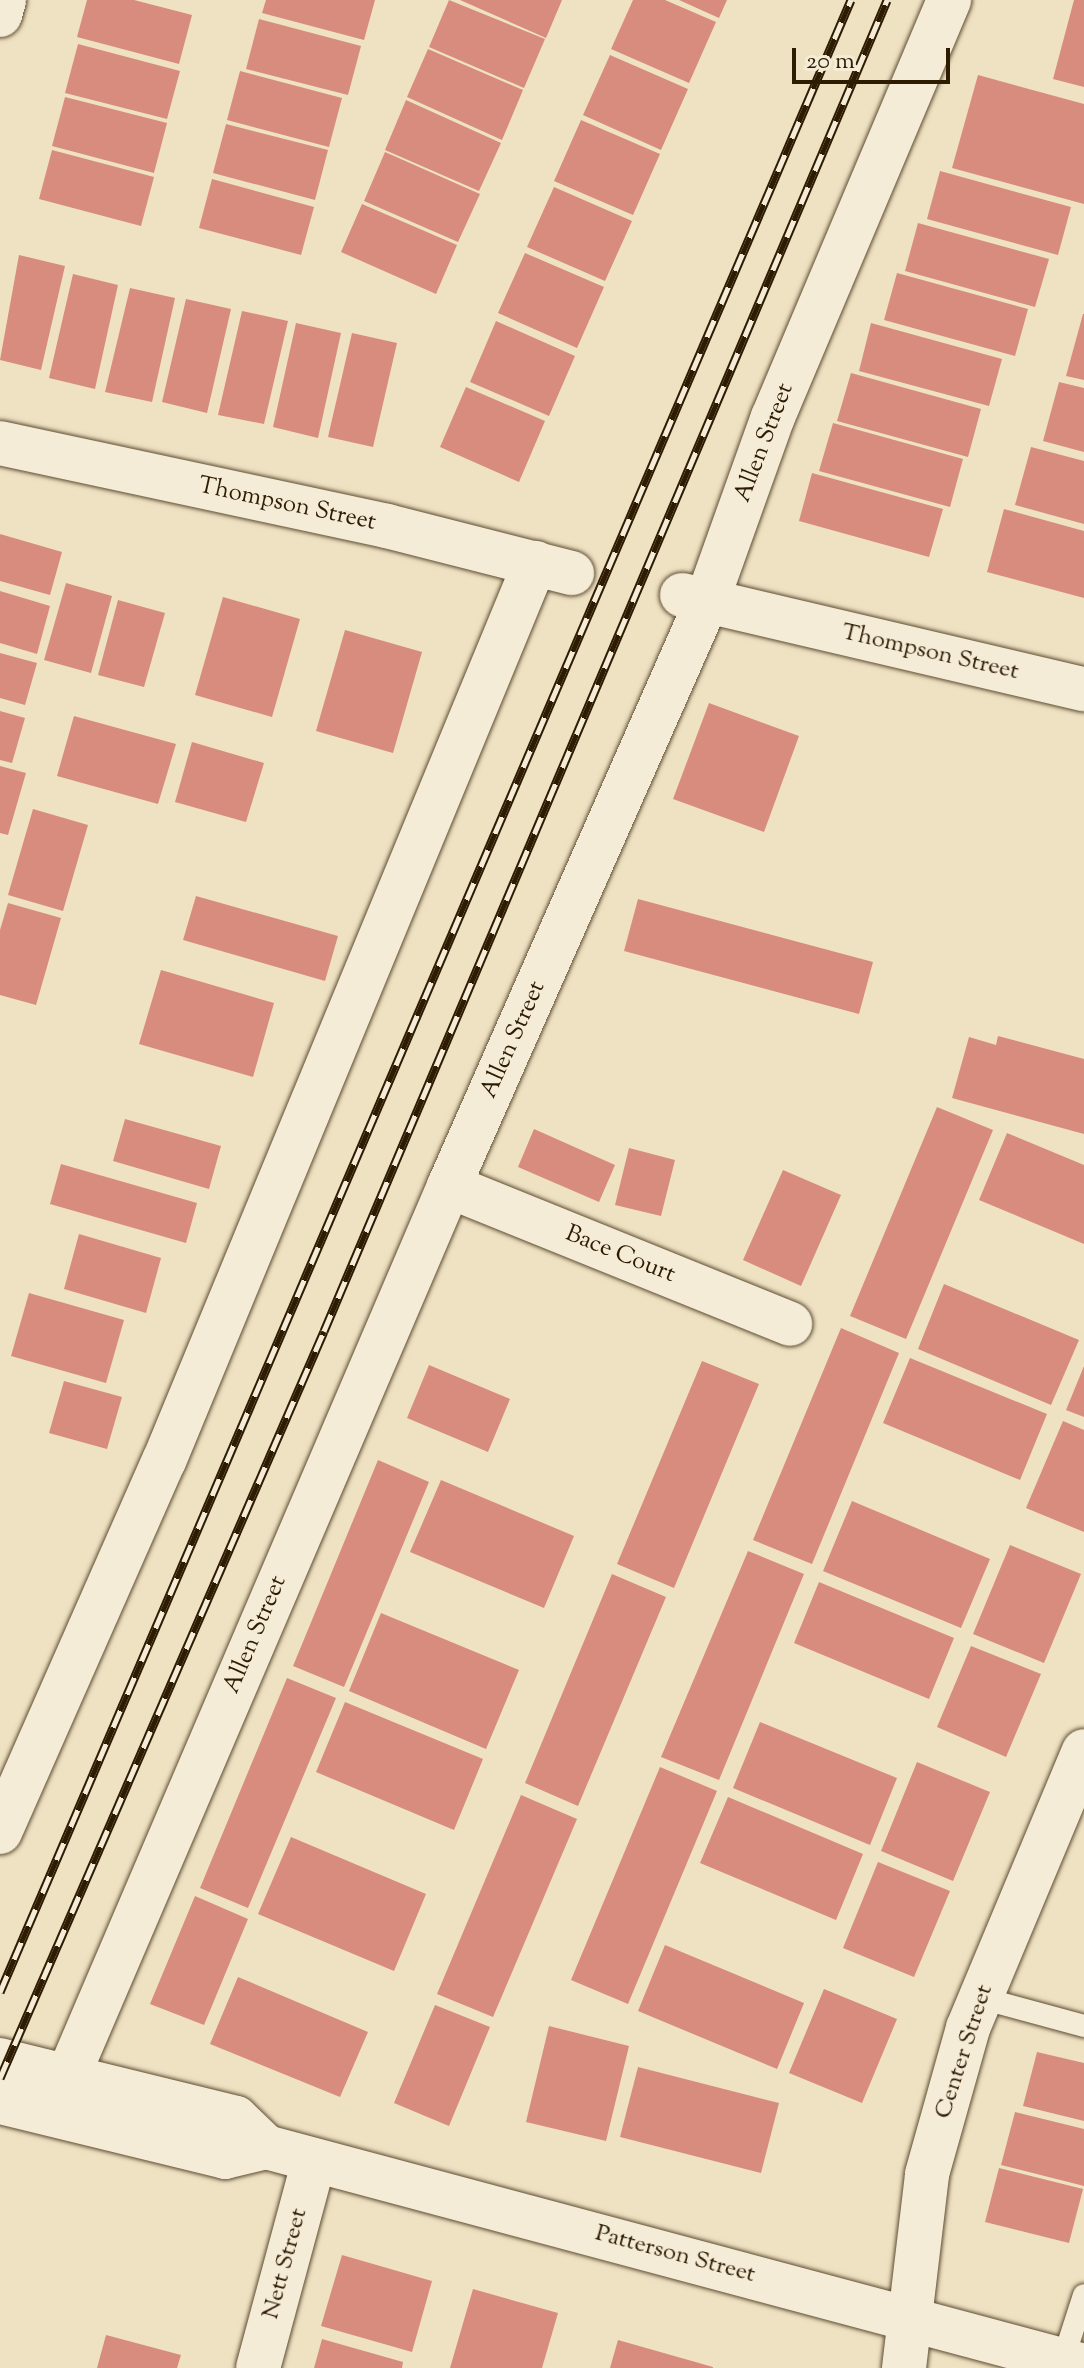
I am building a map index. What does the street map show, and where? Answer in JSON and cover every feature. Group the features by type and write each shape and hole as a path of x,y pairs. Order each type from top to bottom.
{"street":[{"path":"0,15 4,0"},
{"name":"Allen Street","path":"68,2076 449,1186 949,0"},
{"name":"Thompson Street","path":"0,443 554,568 0,1832"},
{"name":"Thompson Street","path":"695,598 1084,689"},
{"name":"Bace Court","path":"449,1186 790,1324"},
{"name":"Center Street","path":"904,2368 906,2318 927,2174 981,1998 1080,1770"},
{"name":"Patterson Street","path":"0,2060 236,2118 266,2147"},
{"name":"Patterson Street","path":"0,2102 225,2157 266,2147 1074,2363"},
{"name":"Nett Street","path":"258,2368 314,2160"}],"lane":[{"path":"981,1998 1084,2026"},
{"path":"1074,2363 1084,2295"}],"building":[{"path":"87,0 134,0 192,15 179,64 77,37"},
{"path":"266,0 375,0 364,40 262,13"},
{"path":"449,0 545,39 524,88 429,47"},
{"path":"460,0 562,0 546,38"},
{"path":"633,0 665,0 716,22 689,83 611,49"},
{"path":"679,0 727,0 719,18"},
{"path":"1074,0 1084,0 1084,87 1053,79"},
{"path":"259,19 361,46 348,95 246,69"},
{"path":"78,44 180,71 167,119 65,93"},
{"path":"428,49 523,90 502,140 407,97"},
{"path":"610,55 688,89 661,150 583,115"},
{"path":"240,71 342,98 329,147 227,120"},
{"path":"978,75 1084,104 1084,204 952,168"},
{"path":"65,97 167,123 154,173 52,146"},
{"path":"406,100 501,143 479,191 385,150"},
{"path":"581,120 660,154 633,215 554,181"},
{"path":"226,124 328,150 315,200 213,173"},
{"path":"52,150 154,177 141,226 39,199"},
{"path":"385,152 480,194 458,242 364,201"},
{"path":"940,171 1071,207 1058,255 927,219"},
{"path":"212,179 314,207 301,255 199,228"},
{"path":"554,187 632,221 605,281 527,247"},
{"path":"362,204 457,245 436,294 341,252"},
{"path":"918,223 1049,259 1035,307 905,271"},
{"path":"525,253 604,287 577,348 498,313"},
{"path":"19,255 65,266 41,370 0,360"},
{"path":"897,273 1028,309 1015,356 884,320"},
{"path":"73,274 118,285 95,389 49,378"},
{"path":"130,288 175,298 152,402 105,392"},
{"path":"186,299 231,309 207,413 162,402"},
{"path":"242,311 288,321 264,424 218,415"},
{"path":"1084,314 1084,380 1066,376"},
{"path":"496,321 575,356 549,416 470,382"},
{"path":"296,323 341,333 318,438 273,427"},
{"path":"871,323 1002,359 989,406 859,371"},
{"path":"352,333 397,343 373,447 328,437"},
{"path":"851,373 981,409 968,457 837,421"},
{"path":"1059,382 1084,388 1084,452 1043,441"},
{"path":"466,387 545,421 519,482 440,447"},
{"path":"833,423 963,459 950,507 819,471"},
{"path":"1031,447 1084,461 1084,524 1015,505"},
{"path":"812,473 943,509 929,557 799,521"},
{"path":"1004,509 1084,531 1084,598 987,572"},
{"path":"0,534 62,552 50,595 0,581"},
{"path":"66,583 112,596 91,673 44,660"},
{"path":"0,591 50,606 37,654 0,643"},
{"path":"223,597 300,619 272,717 195,695"},
{"path":"118,600 165,613 144,687 98,675"},
{"path":"345,630 422,652 393,753 316,731"},
{"path":"0,653 37,663 25,705 0,698"},
{"path":"709,703 799,736 764,832 673,799"},
{"path":"0,711 25,718 12,763 0,760"},
{"path":"74,716 176,744 158,804 57,776"},
{"path":"192,742 264,763 246,822 175,802"},
{"path":"0,766 26,773 8,835 0,833"},
{"path":"33,809 88,825 63,911 8,895"},
{"path":"196,896 338,936 325,981 183,940"},
{"path":"638,899 873,962 859,1014 624,951"},
{"path":"8,903 61,918 36,1005 0,995 0,930"},
{"path":"161,970 274,1003 253,1077 139,1044"},
{"path":"998,1036 1084,1059 1084,1134 952,1098 969,1037 996,1045"},
{"path":"937,1107 993,1130 906,1339 850,1316"},
{"path":"125,1119 221,1146 209,1189 113,1161"},
{"path":"534,1129 615,1165 599,1202 518,1167"},
{"path":"1007,1133 1084,1165 1084,1244 979,1200"},
{"path":"629,1148 675,1160 661,1216 615,1205"},
{"path":"61,1164 197,1203 186,1243 50,1204"},
{"path":"783,1170 841,1195 801,1286 743,1260"},
{"path":"79,1234 161,1258 146,1313 64,1289"},
{"path":"944,1284 1079,1340 1051,1405 918,1349"},
{"path":"29,1293 124,1320 106,1383 11,1356"},
{"path":"841,1328 899,1353 812,1564 753,1540"},
{"path":"910,1358 1047,1414 1020,1480 883,1423"},
{"path":"702,1361 759,1384 674,1588 617,1564"},
{"path":"429,1365 510,1399 488,1452 407,1418"},
{"path":"1084,1366 1084,1417 1066,1410"},
{"path":"64,1381 122,1397 107,1449 49,1433"},
{"path":"1063,1421 1084,1430 1084,1532 1026,1508"},
{"path":"378,1460 429,1482 344,1687 293,1666"},
{"path":"441,1480 574,1536 544,1608 410,1552"},
{"path":"852,1501 990,1559 961,1628 823,1571"},
{"path":"1010,1545 1081,1574 1044,1663 973,1634"},
{"path":"748,1551 804,1574 719,1780 661,1757"},
{"path":"612,1574 666,1597 578,1806 525,1783"},
{"path":"819,1582 954,1638 929,1699 794,1643"},
{"path":"381,1613 519,1670 486,1749 349,1691"},
{"path":"971,1646 1041,1674 1006,1757 937,1727"},
{"path":"287,1678 336,1698 248,1908 200,1888"},
{"path":"345,1702 483,1759 454,1830 316,1772"},
{"path":"760,1722 897,1778 870,1845 733,1788"},
{"path":"917,1762 990,1792 953,1881 881,1851"},
{"path":"660,1767 717,1791 628,2004 571,1980"},
{"path":"521,1795 577,1819 493,2017 437,1994"},
{"path":"728,1797 863,1854 836,1920 700,1863"},
{"path":"291,1837 426,1894 394,1971 258,1914"},
{"path":"878,1862 950,1891 914,1977 843,1948"},
{"path":"195,1896 248,1919 204,2025 150,2004"},
{"path":"665,1945 804,2003 777,2069 638,2011"},
{"path":"238,1977 368,2032 340,2097 210,2044"},
{"path":"824,1989 897,2019 862,2103 789,2073"},
{"path":"435,2005 490,2027 449,2126 394,2103"},
{"path":"549,2026 629,2046 606,2141 526,2122"},
{"path":"1037,2052 1084,2063 1084,2121 1023,2106"},
{"path":"638,2067 779,2103 761,2173 620,2137"},
{"path":"1015,2112 1084,2129 1084,2186 1001,2165"},
{"path":"999,2168 1083,2189 1069,2243 985,2222"},
{"path":"342,2255 432,2281 412,2352 321,2326"},
{"path":"473,2289 558,2313 542,2368 450,2368"},
{"path":"106,2335 181,2355 177,2368 97,2368"},
{"path":"322,2339 403,2362 402,2368 314,2368"},
{"path":"618,2340 713,2367 713,2368 610,2368"}],"railway":[{"path":"0,1992 851,0"},
{"path":"0,2078 324,1331 887,0"}]}
